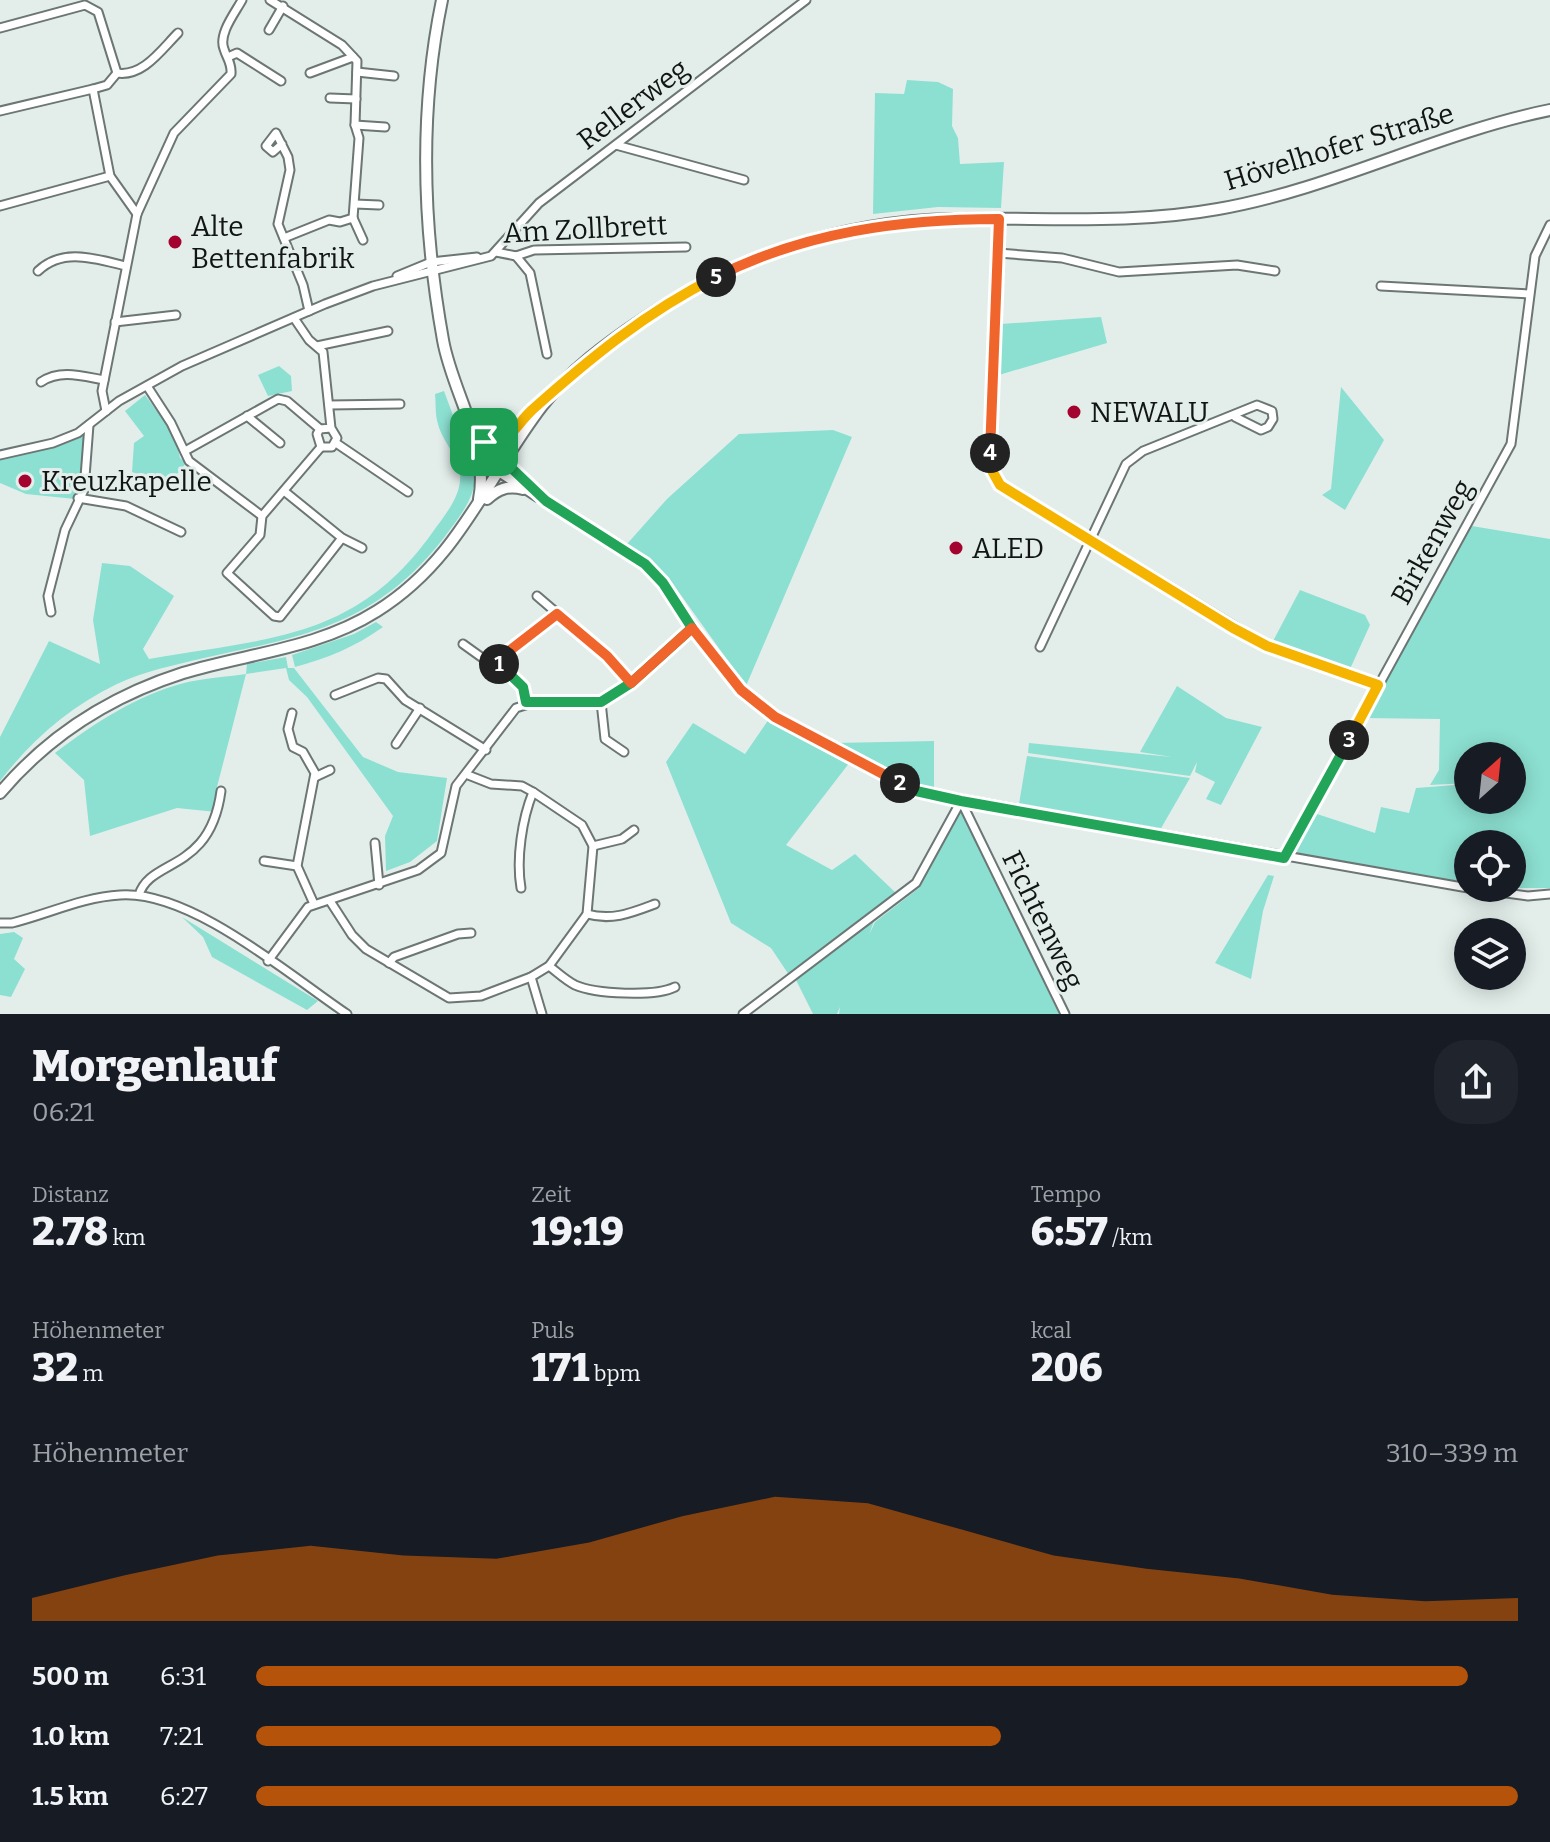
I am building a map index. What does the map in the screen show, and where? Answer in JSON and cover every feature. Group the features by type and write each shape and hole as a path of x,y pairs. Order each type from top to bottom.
{"main road":[{"path":"442,0 428,128 432,266 443,343 471,433 481,447 526,490"},
{"name":"Hövelhofer Straße","path":"0,793 43,747 132,692 186,672 311,643 377,611 432,569 476,509 545,402 574,372 644,318 736,267 836,234 931,220 1126,220 1245,204 1332,180 1490,125 1550,110"},
{"path":"481,447 500,442 545,402"},
{"path":"476,509 483,480 481,447"},
{"path":"501,466 546,501"},
{"path":"476,509 495,491 512,486 546,501"}],"street":[{"path":"106,411 104,380 137,214 174,133 231,74 223,37 242,0"},
{"path":"270,0 342,45 353,57 357,72 355,125 359,138 353,218 363,240"},
{"name":"Rellerweg","path":"496,252 539,203 806,0"},
{"path":"0,28 85,5 98,12 117,73"},
{"path":"269,30 283,6"},
{"path":"117,73 129,75 143,68 178,33"},
{"path":"228,57 237,53 246,57 281,81"},
{"path":"310,73 353,57"},
{"path":"357,72 394,76"},
{"path":"0,111 107,85 117,73"},
{"path":"93,89 110,176 137,214"},
{"path":"330,98 356,99"},
{"path":"355,125 385,127"},
{"path":"282,144 290,170 278,224 303,285 309,311"},
{"path":"616,145 744,180"},
{"path":"0,206 110,176"},
{"path":"355,204 379,205"},
{"path":"284,238 329,220 340,222 353,218"},
{"path":"999,219 990,467 1000,485 1267,646 1378,685"},
{"name":"Birkenweg","path":"1284,858 1511,444 1535,256 1550,225"},
{"name":"Am Zollbrett","path":"0,455 53,443 89,425 106,411 182,366 309,311 432,266 486,257 496,252 516,256 534,250 686,247"},
{"path":"998,253 1062,258 1126,272 1237,265 1275,271"},
{"path":"516,256 530,273 547,354"},
{"path":"38,271 49,261 70,257 126,266"},
{"path":"1381,286 1529,294"},
{"path":"115,322 176,315"},
{"path":"294,318 326,361 331,428 336,433 336,443"},
{"path":"317,346 388,331"},
{"path":"41,382 50,376 69,374 104,380"},
{"path":"147,386 189,461 262,516"},
{"path":"185,451 282,399 320,429 331,428"},
{"path":"329,405 400,404"},
{"path":"1040,647 1126,464 1133,457 1235,417 1257,405 1272,411 1273,419 1268,427 1261,430 1235,417"},
{"path":"247,416 280,443"},
{"path":"51,612 48,596 65,530 84,490 89,425"},
{"path":"320,429 316,440 321,447"},
{"path":"342,538 280,617 274,616 227,573 260,535 262,516 321,447 336,443 408,492"},
{"path":"284,491 342,538 362,548"},
{"path":"78,498 126,506 181,532"},
{"path":"546,501 645,564 663,583 692,628 741,690 775,717 916,791 1454,886"},
{"path":"537,596 607,656 631,683"},
{"path":"498,666 504,655 557,614"},
{"path":"268,961 297,920 314,904 418,870 441,853 452,794 516,708 526,702 601,702 631,683 692,628"},
{"path":"463,644 498,666 523,687 526,702"},
{"path":"335,695 378,678 386,679 394,690 486,750"},
{"path":"601,702 605,739 624,752"},
{"path":"396,744 420,708"},
{"path":"292,713 288,729 293,747 303,752 315,769 297,866 314,904"},
{"path":"315,777 330,770"},
{"path":"330,901 352,935 389,963 449,998 481,996 531,977 549,966 587,914 593,846 582,825 533,792 522,786 491,784 468,775"},
{"path":"139,895 146,882 195,852 208,837 221,791"},
{"path":"521,888 518,874 527,807 533,792"},
{"path":"743,1014 916,883 961,801"},
{"name":"Fichtenweg","path":"961,801 1065,1014"},
{"path":"593,846 622,839 634,830"},
{"path":"375,843 379,885"},
{"path":"264,861 297,866"},
{"path":"1526,896 1550,894"},
{"path":"0,923 21,921 93,899 139,895 172,902 204,918 347,1014"},
{"path":"587,914 625,916 655,904"},
{"path":"389,963 394,957 458,934 471,933"},
{"path":"549,966 571,983 585,989 661,994 675,987"},
{"path":"531,977 542,1014"}],"green space":[{"path":"907,80 938,82 953,89 952,126 958,138 960,164 1004,162 1001,208 938,207 873,214 875,93 904,94"},
{"path":"1101,317 1107,343 999,375 1001,324"},
{"path":"279,366 291,376 292,391 268,396 258,375"},
{"path":"1341,387 1384,440 1345,510 1322,495 1331,489"},
{"path":"444,391 475,475 472,492 443,539 391,591 364,609 306,633 160,669 117,684 83,703 52,726 0,781 0,737 49,641 100,664 93,620 102,563 130,566 174,596 143,649 149,659 233,646 307,628 340,614 372,595 403,568 442,520 460,482 459,468 436,417 435,394"},
{"path":"145,395 175,435 180,458 186,463 169,484 132,472 134,443 144,436 125,411"},
{"path":"833,430 852,437 746,686 668,577 627,544 667,499 739,434"},
{"path":"87,433 84,483 75,499 26,494 0,483 0,460 47,448"},
{"path":"1466,525 1550,539 1550,888 1526,888 1526,830 1454,830 1454,881 1298,854 1296,848 1314,813 1375,833 1381,807 1409,813 1416,788 1454,785 1454,814 1526,814 1526,742 1454,742 1454,784 1430,785 1439,770 1440,719 1362,718"},
{"path":"1300,590 1365,615 1370,625 1350,669 1272,643"},
{"path":"376,622 383,627 362,640 330,656 295,667 292,655 354,634"},
{"path":"286,657 288,668 294,668 363,757 398,772 447,778 437,841 410,862 386,871 385,836 393,816 307,697 289,680 286,668 246,674 247,664"},
{"path":"246,674 217,787 216,812 177,808 90,836 84,780 55,753 100,721 149,695 192,681"},
{"path":"1177,686 1226,718 1262,727 1221,805 1206,799 1215,782 1195,772 1197,762 1190,776 1028,753 1029,743 1172,757 1140,752"},
{"path":"769,719 850,762 786,845 832,870 855,854 896,893 789,975 771,948 731,923 666,762 693,723 745,754"},
{"path":"934,741 934,790 914,786 834,743"},
{"path":"1027,756 1190,778 1160,830 1019,804"},
{"path":"961,809 1059,1014 839,1014 840,1007 837,1014 813,1014 796,980 874,921 869,935 875,922 919,888"},
{"path":"1268,875 1274,876 1263,911 1251,979 1215,963"},
{"path":"182,917 318,1001 307,1010 212,957 203,937"},
{"path":"14,932 23,938 14,959 25,969 11,997 0,995 0,934"}],"place":[{"name":"Alte Bettenfabrik","path":"175,242"},
{"name":"NEWALU","path":"1074,412"},
{"name":"Kreuzkapelle","path":"25,481"},
{"name":"ALED","path":"956,548"}],"route":[{"path":"484,442 500,442 509,436 574,372 644,318 736,267 836,234 931,220 999,219 990,460 995,480 1233,628 1267,646 1378,685 1284,858 916,791 775,717 741,690 692,628 639,676 631,683 607,656 557,614 504,655 498,666 523,687 526,702 601,702 631,683 692,628 663,583 645,564 546,501 484,442"}]}
